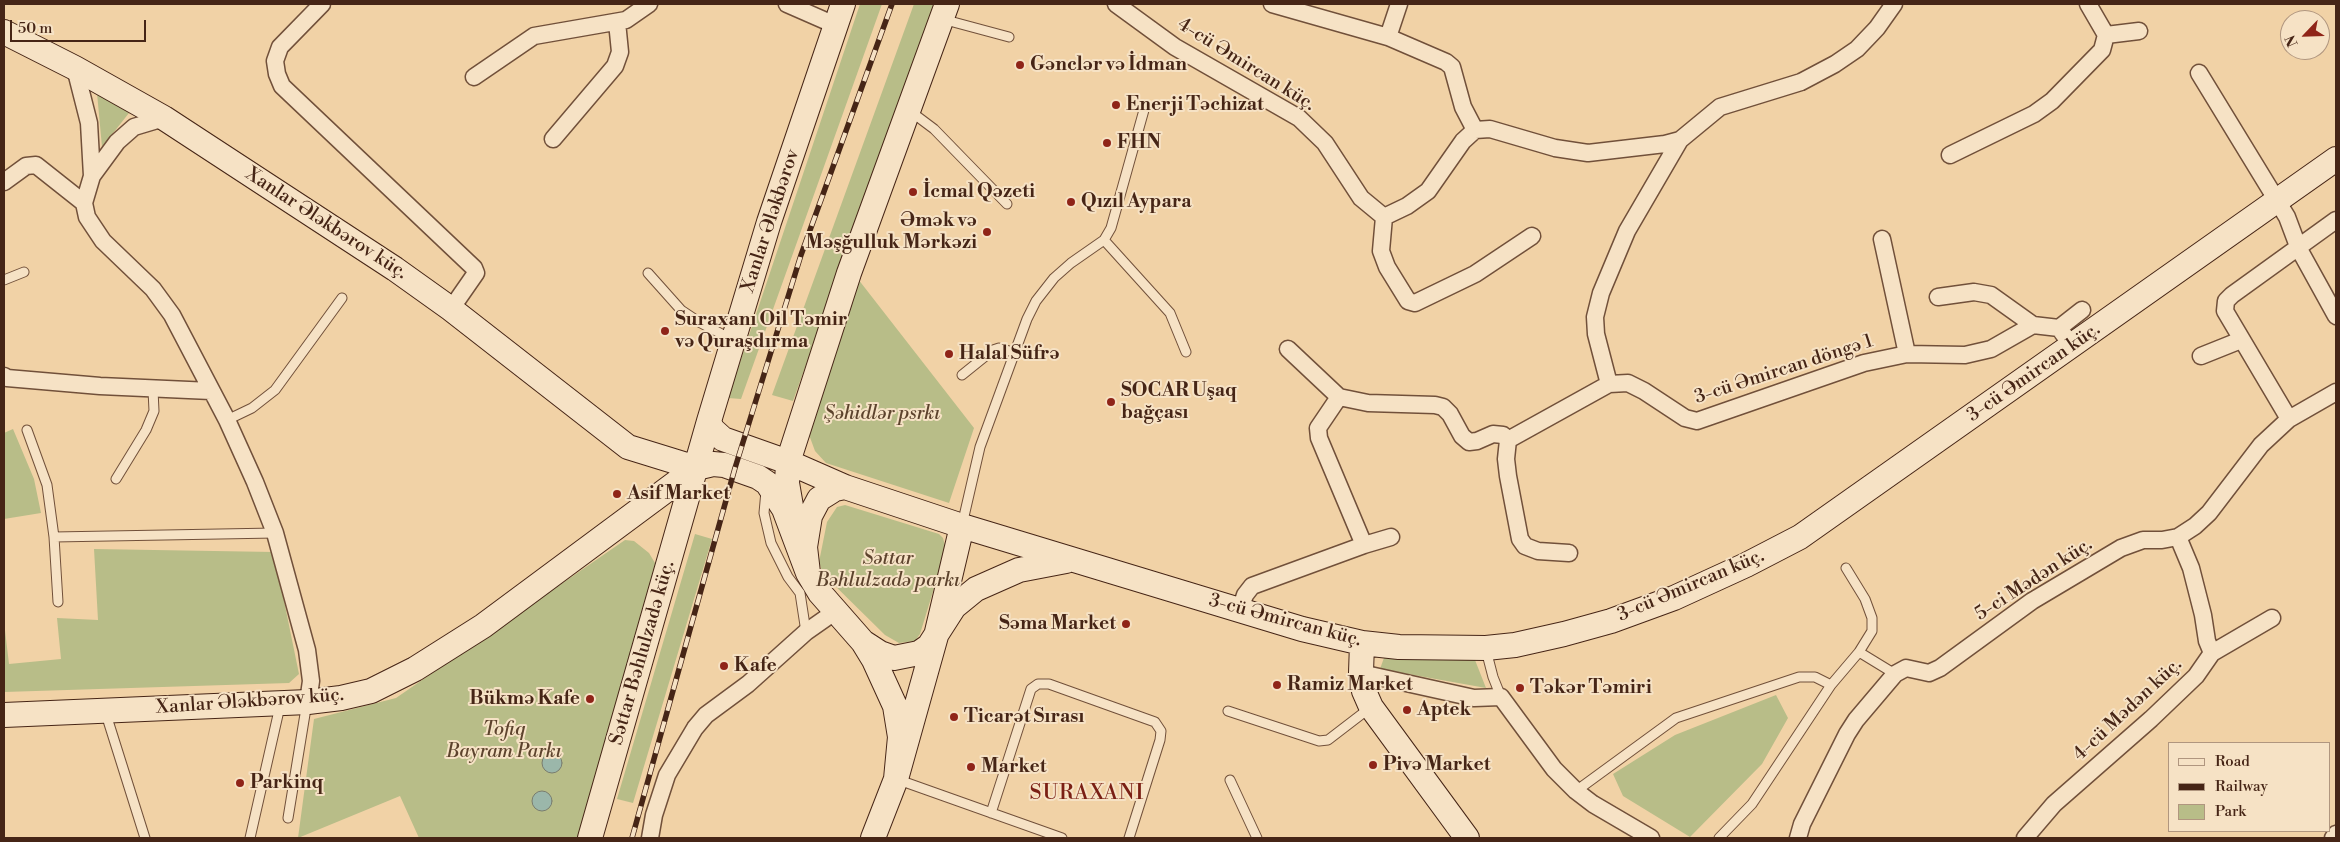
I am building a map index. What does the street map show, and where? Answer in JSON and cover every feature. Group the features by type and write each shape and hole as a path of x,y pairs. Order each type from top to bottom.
{"main road":[{"path":"808,573 789,498 787,483 788,462 849,273 944,11"},
{"name":"Xanlar Ələkbərov","path":"696,468 769,222 839,15"},
{"name":"Xanlar Ələkbərov küç.","path":"4,32 75,68 164,118 395,269 451,309 628,447 696,468"},
{"name":"3-cü Əmircan küç.","path":"936,636 954,607 988,582 1018,570 1052,562 1073,561 1302,629 1362,643 1399,647 1486,648 1515,645 1611,621 1674,598 1746,565 1800,537 1851,503 2066,337 2277,200 2336,159"},
{"path":"709,421 712,429 723,439 788,462 845,487 1073,561"},
{"path":"696,468 713,464 724,465 758,477 767,484 784,509 808,573 820,593 863,642 874,660 896,713 900,737 896,779"},
{"name":"Xanlar Ələkbərov küç.","path":"4,715 308,702 341,698 371,691 414,669 483,626 696,468"},
{"name":"Səttar Bəhlulzadə küç.","path":"590,838 696,468"},
{"path":"808,573 805,559 805,537 814,506 826,493 845,487"},
{"path":"873,838 896,779 936,636 962,526"},
{"path":"863,642 880,653 894,658 907,657 924,650 936,636"},
{"path":"1362,643 1361,673 1364,691 1371,707 1467,838"}],"street":[{"path":"322,4 280,47 276,61 277,74 282,86 474,268 476,273 451,309"},
{"path":"474,77 534,36 626,20 649,4"},
{"path":"787,4 839,15"},
{"name":"4-cü Əmircan küç.","path":"1116,4 1176,46 1299,118 1325,143 1361,198 1384,217"},
{"path":"1272,4 1388,37 1446,62 1452,67 1463,107 1475,130"},
{"path":"1388,37 1399,4"},
{"path":"1508,440 1609,384 1596,334 1596,317 1600,293 1627,232 1680,140 1720,107 1801,82 1835,64 1864,42 1877,28 1893,4"},
{"path":"1950,155 2034,114 2052,101 2102,50 2106,35 2088,4"},
{"path":"553,139 615,66 620,52 617,22"},
{"path":"2106,35 2139,31"},
{"path":"75,68 89,123 92,176 84,203 87,217 103,241 163,302 227,420 275,533 307,650 311,681 308,702"},
{"path":"2199,73 2288,217 2299,248 2336,316"},
{"path":"92,176 117,142 134,127 164,118"},
{"path":"1532,236 1475,274 1415,303 1408,301 1387,267 1381,251 1384,217 1400,210 1428,191 1464,141 1475,130 1490,129 1555,148 1588,153 1665,144 1680,140"},
{"path":"4,182 26,166 36,165 84,203"},
{"path":"2289,419 2225,311 2226,301 2336,220"},
{"path":"1882,239 1906,354"},
{"path":"1938,297 1974,292 1991,295 2034,325 2066,337 2082,310"},
{"name":"3-cü Əmircan döngə 1","path":"1609,384 1628,383 1644,390 1685,418 1697,421 1864,363 1906,354 1965,355 1991,349 2034,325"},
{"path":"2201,356 2242,340"},
{"path":"1288,349 1339,397 1368,403 1435,405 1443,408 1450,414 1462,436 1469,442 1477,441 1493,434 1503,435 1508,440"},
{"path":"4,376 7,378 152,390 211,392"},
{"name":"5-ci Mədən küç.","path":"1895,674 1906,668 1929,673 1940,668 2032,601 2121,548 2143,540 2162,540 2178,537 2195,526 2261,445 2289,419 2336,392"},
{"path":"1339,397 1318,428 1320,438 1364,545"},
{"path":"1508,440 1506,459 1508,476 1520,539 1525,546 1538,550 1569,553"},
{"path":"1240,610 1244,595 1252,586 1391,536"},
{"path":"2178,537 2191,568 2203,615 2207,641 2212,653 2272,618"},
{"path":"650,838 654,815 667,775 695,728 706,715 748,684 806,632 836,611"},
{"name":"4-cü Mədən küç.","path":"2025,838 2054,804 2151,719 2196,676 2212,653"},
{"path":"1361,673 1474,698 1501,698 1554,769 1576,791 1593,804 1651,838"},
{"path":"1798,838 1802,824 1847,734 1856,720 1895,674"},
{"path":"2333,838 2336,834"}],"lane":[{"path":"944,11 1009,37"},
{"path":"908,110 934,128 1007,204"},
{"path":"962,526 980,447 1027,319 1036,302 1054,278 1071,263 1104,240 1111,228 1144,110"},
{"path":"1104,240 1170,313 1186,352"},
{"path":"4,280 24,272"},
{"path":"648,273 681,310 733,340"},
{"path":"227,420 252,408 275,390 342,298"},
{"path":"962,375 993,350 999,348 1016,353"},
{"path":"116,478 146,430 154,411 152,390"},
{"path":"27,430 47,485 54,537 58,602"},
{"path":"767,484 764,513 771,543 788,578 800,593 806,632"},
{"path":"54,537 275,533"},
{"path":"1719,838 1761,792 1831,685 1860,652 1872,630 1872,618 1865,599 1846,568"},
{"path":"1486,648 1493,677 1501,698"},
{"path":"1860,652 1895,674"},
{"path":"1576,791 1676,718 1799,677 1815,677 1831,685"},
{"path":"991,813 1032,689 1038,684 1049,684 1155,722 1160,731 1160,740 1129,838"},
{"path":"288,818 308,702"},
{"path":"250,838 280,703"},
{"path":"1228,712 1319,741 1328,740 1371,707"},
{"path":"105,711 145,838"},
{"path":"896,779 1062,838"},
{"path":"1230,780 1257,838"}],"green space":[{"path":"860,4 882,4 741,399 728,398"},
{"path":"914,4 935,4 793,401 772,395"},
{"path":"97,93 129,113 102,147"},
{"name":"Şəhidlər psrkı","path":"858,279 974,428 949,503 826,463 815,451 808,432"},
{"path":"13,429 34,479 41,513 4,519 4,433"},
{"name":"Səttar Bəhlulzadə parkı","path":"845,505 939,534 943,538 946,549 920,634 915,641 899,643 885,635 823,574 819,562 827,522 837,507"},
{"path":"695,534 712,539 633,803 617,799"},
{"name":"Tofiq Bayram Parkı","path":"625,540 634,541 649,553 658,568 578,838 419,838 400,796 298,838 314,719 396,698"},
{"path":"94,549 274,552 299,674 289,683 4,692 4,622 9,664 61,659 57,618 98,620"},
{"path":"1385,655 1475,660 1486,688 1380,669"},
{"path":"1776,695 1788,718 1762,764 1690,837 1623,796 1613,774 1675,735"}],"shaded area":[{"path":"552,753 559,756 562,763 559,770 552,773 545,770 542,763 545,756"},
{"path":"542,791 549,794 552,801 549,808 542,811 535,808 532,801 535,794"}],"railway":[{"path":"632,838 735,468 801,255 892,4"}],"place":[{"name":"Gənclər və İdman","path":"1020,65"},
{"name":"Enerji Təchizat","path":"1116,105"},
{"name":"FHN","path":"1107,143"},
{"name":"İcmal Qəzeti","path":"913,192"},
{"name":"Qızıl Aypara","path":"1071,202"},
{"name":"Əmək və Məşğulluk Mərkəzi","path":"987,232"},
{"name":"Suraxanı Oil Təmir və Quraşdırma","path":"665,331"},
{"name":"Halal Süfrə","path":"949,354"},
{"name":"SOCAR Uşaq bağçası","path":"1111,402"},
{"name":"Asif Market","path":"617,494"},
{"name":"Səma Market","path":"1126,624"},
{"name":"Kafe","path":"724,666"},
{"name":"Ramiz Market","path":"1277,685"},
{"name":"Təkər Təmiri","path":"1520,688"},
{"name":"Bükmə Kafe","path":"590,699"},
{"name":"Aptek","path":"1407,710"},
{"name":"Ticarət Sırası","path":"954,717"},
{"name":"Pivə Market","path":"1373,765"},
{"name":"Market","path":"971,767"},
{"name":"Parkinq","path":"240,783"}],"district":[{"name":"SURAXANI","path":"1087,794"}]}
